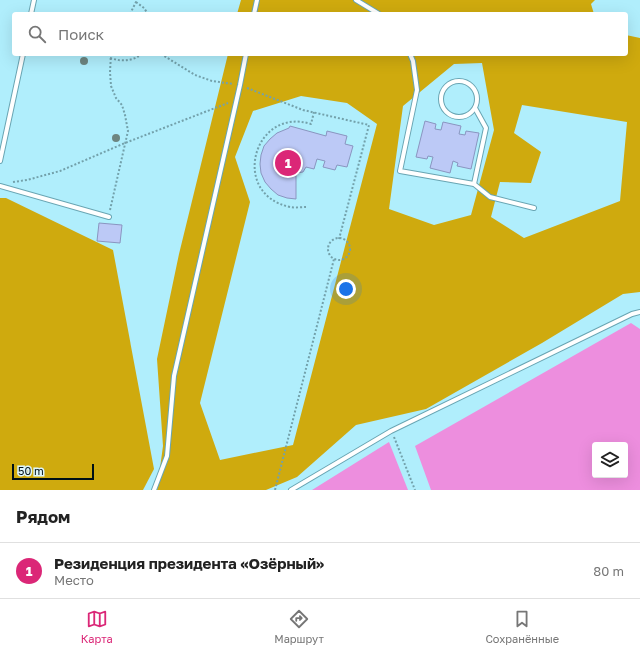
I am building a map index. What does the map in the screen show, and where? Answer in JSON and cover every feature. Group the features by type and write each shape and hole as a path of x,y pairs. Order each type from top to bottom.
{"lane":[{"path":"31,12 34,0"},
{"path":"254,12 257,0"},
{"path":"356,0 375,12"},
{"path":"0,161 23,56"},
{"path":"154,490 167,456 174,376 237,100 246,56"},
{"path":"411,56 413,61 417,90 400,171 474,184 490,197 534,208"},
{"path":"474,184 486,128 475,108 477,96 475,90 466,82 454,81 448,84 444,89 441,100 445,111 461,117 471,113 475,108"},
{"path":"0,186 109,218"},
{"path":"291,490 391,431 617,321 640,312"}],"path":[{"path":"131,12 136,1 147,12"},
{"path":"109,218 128,131 122,105 116,98 111,86 110,58 119,61 128,61 139,56"},
{"path":"163,56 196,75 212,81 240,85 302,110 369,125 339,239"},
{"path":"7,182 27,180 60,170 125,143 237,100"},
{"path":"306,206 292,207 278,203 266,195 258,183 254,169 255,155 261,142 270,131 283,124 294,122 311,124 314,112"},
{"path":"342,239 348,244 350,250 349,254 344,259 334,259 329,254 330,243 332,241 342,239"},
{"path":"275,490 334,259"},
{"path":"391,431 415,490"}],"shaded area":[{"path":"241,0 595,0 591,4 593,12 238,12"},
{"path":"628,35 640,38 640,292 623,294 542,343 426,409 356,425 297,477 266,490 157,490 163,446 157,359 179,254 228,56 628,56","holes":["482,63 494,130 471,215 434,225 389,209 403,106 454,64","301,96 347,103 377,124 293,445 220,460 200,403 250,202 235,157 253,111","522,105 627,122 620,201 524,238 491,217 500,182 531,183 541,152 514,133"]},
{"path":"0,198 6,198 113,250 154,469 143,490 0,490"},
{"path":"631,323 640,329 640,490 431,490 415,446"},
{"path":"389,442 408,490 312,490"}],"building":[{"path":"425,121 436,124 435,129 441,130 443,122 461,126 459,134 465,135 466,131 479,133 471,169 457,166 458,163 453,161 450,173 430,168 433,157 428,156 427,159 416,157"},
{"path":"290,126 326,136 327,131 347,136 345,144 353,146 347,167 337,165 335,170 323,167 325,161 317,159 314,169 306,167 303,172 296,173 296,199 278,195 271,189 265,182 261,173 260,164 264,146 277,133 289,128"},
{"path":"99,223 122,225 120,243 97,241"}],"place":[{"name":"Резиденция президента «Озёрный»","path":"288,163"}]}
